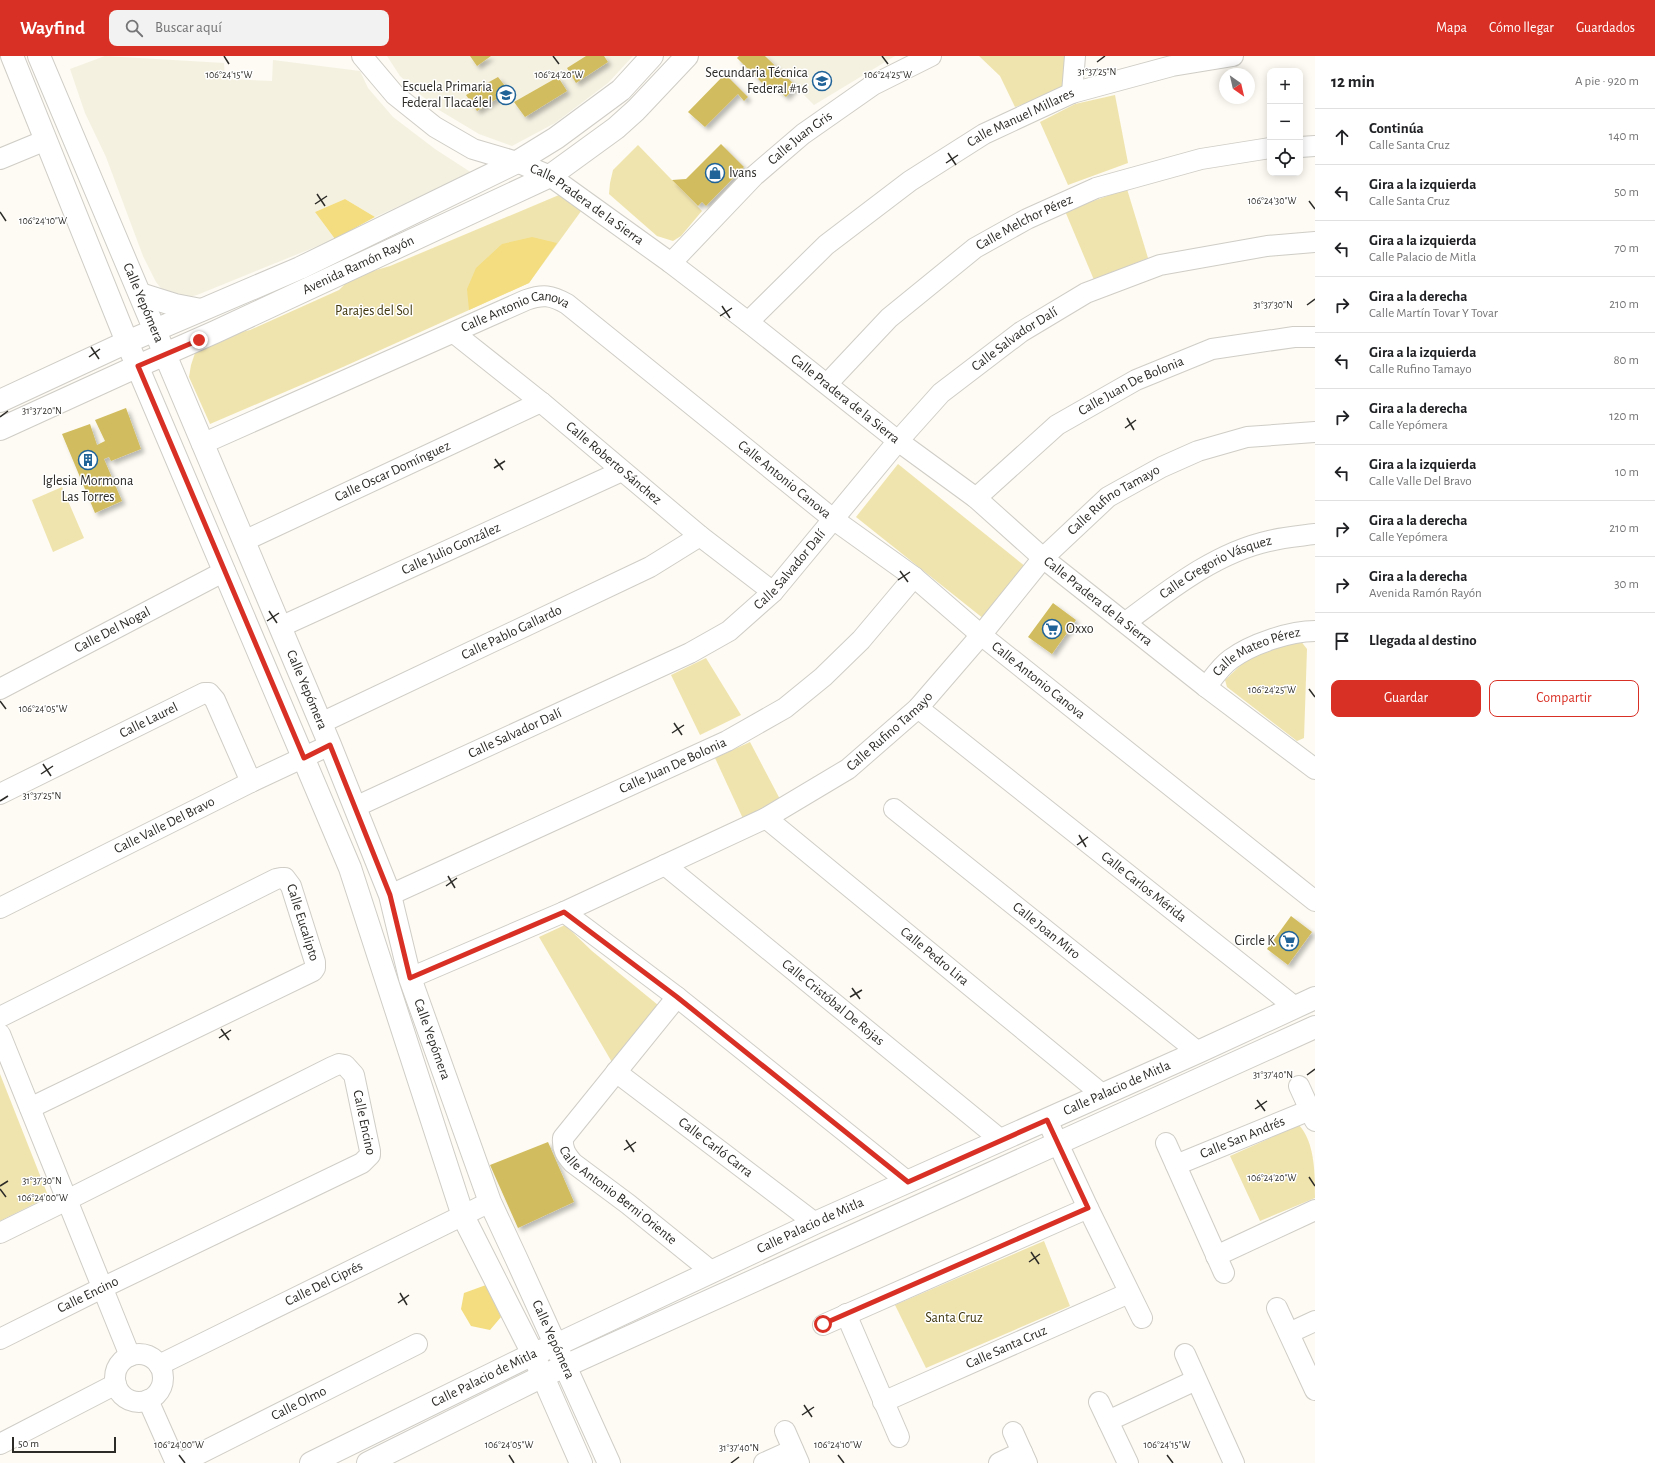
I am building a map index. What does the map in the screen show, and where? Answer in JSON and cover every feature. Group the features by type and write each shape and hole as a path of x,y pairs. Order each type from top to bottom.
{"main road":[{"name":"Calle Yepómera","path":"12,56 127,342 350,868 463,1216 533,1354 581,1463"},
{"name":"Calle Yepómera","path":"39,56 321,723 390,895 410,978 490,1202 609,1463"},
{"name":"Avenida Ramón Rayón","path":"0,401 127,342 300,268 517,162 556,138 621,90 652,56"},
{"name":"Avenida Ramón Rayón","path":"0,429 199,340 550,176 616,128 636,110 687,56"},
{"path":"140,294 175,305 202,310"},
{"path":"183,394 186,366 199,340"},
{"name":"Calle Palacio de Mitla","path":"311,1463 533,1354 556,1345 711,1271 1315,998"},
{"name":"Calle Palacio de Mitla","path":"368,1463 543,1376 1057,1142 1315,1027"}],"street":[{"name":"Calle Pradera de la Sierra","path":"362,56 395,95 435,127 473,149 517,162 550,176 671,263 898,441 976,498 1043,558 1126,622 1206,687 1315,769"},
{"name":"Calle Juan Gris","path":"671,263 754,176 803,134 873,85 931,56"},
{"path":"1072,93 1076,56"},
{"name":"Calle Manuel Millares","path":"748,322 826,244 910,181 984,134 1072,93 1173,61 1233,56"},
{"path":"0,159 46,140"},
{"path":"1303,147 1315,146"},
{"name":"Calle Melchor Pérez","path":"827,384 888,318 975,248 1027,219 1096,188 1201,159 1267,148"},
{"name":"Calle Salvador Dalí","path":"354,808 690,653 729,630 773,592 898,441 941,393 1021,332 1086,293 1160,265 1267,246 1315,242"},
{"name":"Calle Antonio Canova","path":"202,444 537,296 547,295 557,298 567,304 833,519 914,577 981,635 1315,901"},
{"name":"Calle Roberto Sánchez","path":"454,333 541,402 700,536 773,592"},
{"name":"Calle Juan De Bolonia","path":"976,498 1057,425 1136,380 1212,349 1294,337 1315,337"},
{"name":"Calle Oscar Domínguez","path":"244,541 541,402"},
{"name":"Calle Rufino Tamayo","path":"410,978 564,912 766,818 848,769 918,708 981,635 1043,558 1108,497 1162,467 1198,451 1247,436 1315,432"},
{"name":"Calle Julio González","path":"280,627 622,471"},
{"name":"Calle Gregorio Vásquez","path":"1126,622 1198,571 1232,553 1269,541 1315,534"},
{"name":"Calle Pablo Gallardo","path":"321,723 650,567 700,536"},
{"name":"Calle Del Nogal","path":"0,690 225,571"},
{"name":"Calle Juan De Bolonia","path":"390,895 726,741 786,708 823,677 861,640 914,577"},
{"name":"Calle Mateo Pérez","path":"1206,687 1230,659 1263,642 1300,631 1315,631"},
{"name":"Calle Laurel","path":"0,794 204,692 209,693 216,700 252,782"},
{"name":"Calle Carlos Mérida","path":"918,708 1295,1007"},
{"name":"Calle Valle Del Bravo","path":"0,908 252,782 330,745"},
{"name":"Calle Joan Miro","path":"894,809 1198,1052"},
{"name":"Calle Pedro Lira","path":"766,818 1103,1095"},
{"name":"Calle Cristóbal De Rojas","path":"665,865 1001,1140"},
{"name":"Calle Eucalipto","path":"0,1017 276,879 285,878 291,886 315,962 315,968 313,971 30,1108"},
{"path":"564,912 677,997 908,1182"},
{"name":"Calle Antonio Berni Oriente","path":"677,997 563,1138 562,1147 566,1155 573,1163 628,1204 711,1271"},
{"path":"0,1034 130,1356"},
{"name":"Calle Encino","path":"0,1233 332,1067 339,1064 345,1065 354,1075 370,1151 370,1155 362,1162 0,1339"},
{"name":"Calle Carló Carra","path":"616,1072 815,1223"},
{"name":"Calle San Andrés","path":"1176,1165 1313,1115 1299,1086"},
{"path":"1047,1120 1142,1318"},
{"path":"1166,1143 1220,1265 1315,1210"},
{"name":"Calle Del Ciprés","path":"159,1365 490,1202"},
{"path":"823,1324 1088,1208"},
{"name":"Calle Santa Cruz","path":"883,1402 1129,1293"},
{"path":"1277,1308 1315,1390"},
{"path":"846,1314 898,1437"},
{"path":"1289,1333 1315,1321"},
{"name":"Calle Olmo","path":"181,1463 417,1344"},
{"path":"138,1354 146,1355 154,1359 159,1365 163,1378 162,1385 154,1396 148,1400 140,1402 128,1399 119,1391 116,1384 116,1370 119,1364 130,1356 138,1354"},
{"path":"1185,1354 1234,1463"},
{"path":"1108,1421 1196,1380"},
{"path":"0,1444 116,1384"},
{"path":"148,1400 176,1463"},
{"path":"1099,1402 1128,1463"},
{"path":"764,1463 796,1457 785,1430"},
{"path":"999,1463 1024,1457 1012,1432"}],"shaded area":[{"path":"105,56 224,63 225,79 272,81 273,60 360,71 368,88 393,117 435,149 472,173 375,217 345,199 315,212 335,239 197,295 182,299 169,298 156,282 143,256 106,157 85,113 70,69"},
{"name":"Escuela Primaria Federal Tlacaélel","path":"387,56 633,56 608,83 555,123 512,146 479,134 434,107 400,76"},
{"name":"Secundaria Técnica Federal #16","path":"765,56 895,56 814,105"},
{"path":"345,199 375,217 335,239 315,212"},
{"path":"532,237 557,243 529,283 469,310 467,289 476,268 502,244"},
{"path":"486,1285 501,1317 490,1330 471,1326 461,1309 464,1293"}],"green space":[{"path":"979,56 1066,56 1062,90 1015,107 1000,76"},
{"path":"1115,95 1128,163 1068,185 1040,122 1075,104"},
{"path":"638,145 702,211 681,236 673,241 657,236 609,194 613,170"},
{"path":"1127,189 1148,258 1094,280 1065,211"},
{"name":"Parajes del Sol","path":"559,195 584,207 529,283 343,367 210,424 189,377 196,350 212,339 250,330 339,290 352,277 390,266"},
{"path":"898,464 1026,567 984,619 856,517"},
{"path":"62,487 84,538 53,552 32,500"},
{"path":"1300,640 1307,649 1304,738 1297,741 1227,687 1225,680 1244,662 1268,650"},
{"path":"706,658 741,715 700,735 671,675"},
{"path":"750,742 783,805 745,823 715,758"},
{"path":"565,925 592,951 658,1005 613,1064 539,937"},
{"path":"0,1074 47,1193 44,1199 0,1221"},
{"path":"1299,1125 1308,1140 1311,1149 1315,1179 1315,1198 1260,1221 1230,1156"},
{"name":"Santa Cruz","path":"1044,1241 1070,1306 926,1368 895,1305"}],"building":[{"path":"470,56 491,56 477,66"},
{"path":"586,56 604,56 608,62 576,83 567,68"},
{"path":"739,56 765,56 796,86 786,97 773,85 768,89 737,58"},
{"path":"725,74 748,97 744,101 738,94 705,127 688,112"},
{"path":"498,77 509,91 477,111 466,95"},
{"path":"558,77 567,91 525,117 514,102"},
{"name":"Ivans","path":"721,144 744,167 706,206 702,202 698,206 672,180 686,179"},
{"name":"Iglesia Mormona Las Torres","path":"126,408 141,449 111,461 109,457 104,459 122,501 95,513 62,434 90,424 97,445 105,441 95,420"},
{"name":"Oxxo","path":"1053,603 1076,620 1052,654 1028,637"},
{"name":"Circle K","path":"1291,916 1312,932 1288,965 1267,949"},
{"path":"548,1142 574,1202 518,1228 490,1165"}],"place":[{"name":"Secundaria Técnica Federal #16","path":"822,81"},
{"name":"Escuela Primaria Federal Tlacaélel","path":"506,95"},
{"name":"Ivans","path":"715,173"},
{"name":"Iglesia Mormona Las Torres","path":"88,460"},
{"name":"Oxxo","path":"1052,629"},
{"name":"Circle K","path":"1289,941"}],"route":[{"path":"199,340 138,366 304,758 330,745 390,895 410,978 564,912 677,997 908,1182 1047,1120 1088,1208 823,1324"}]}
